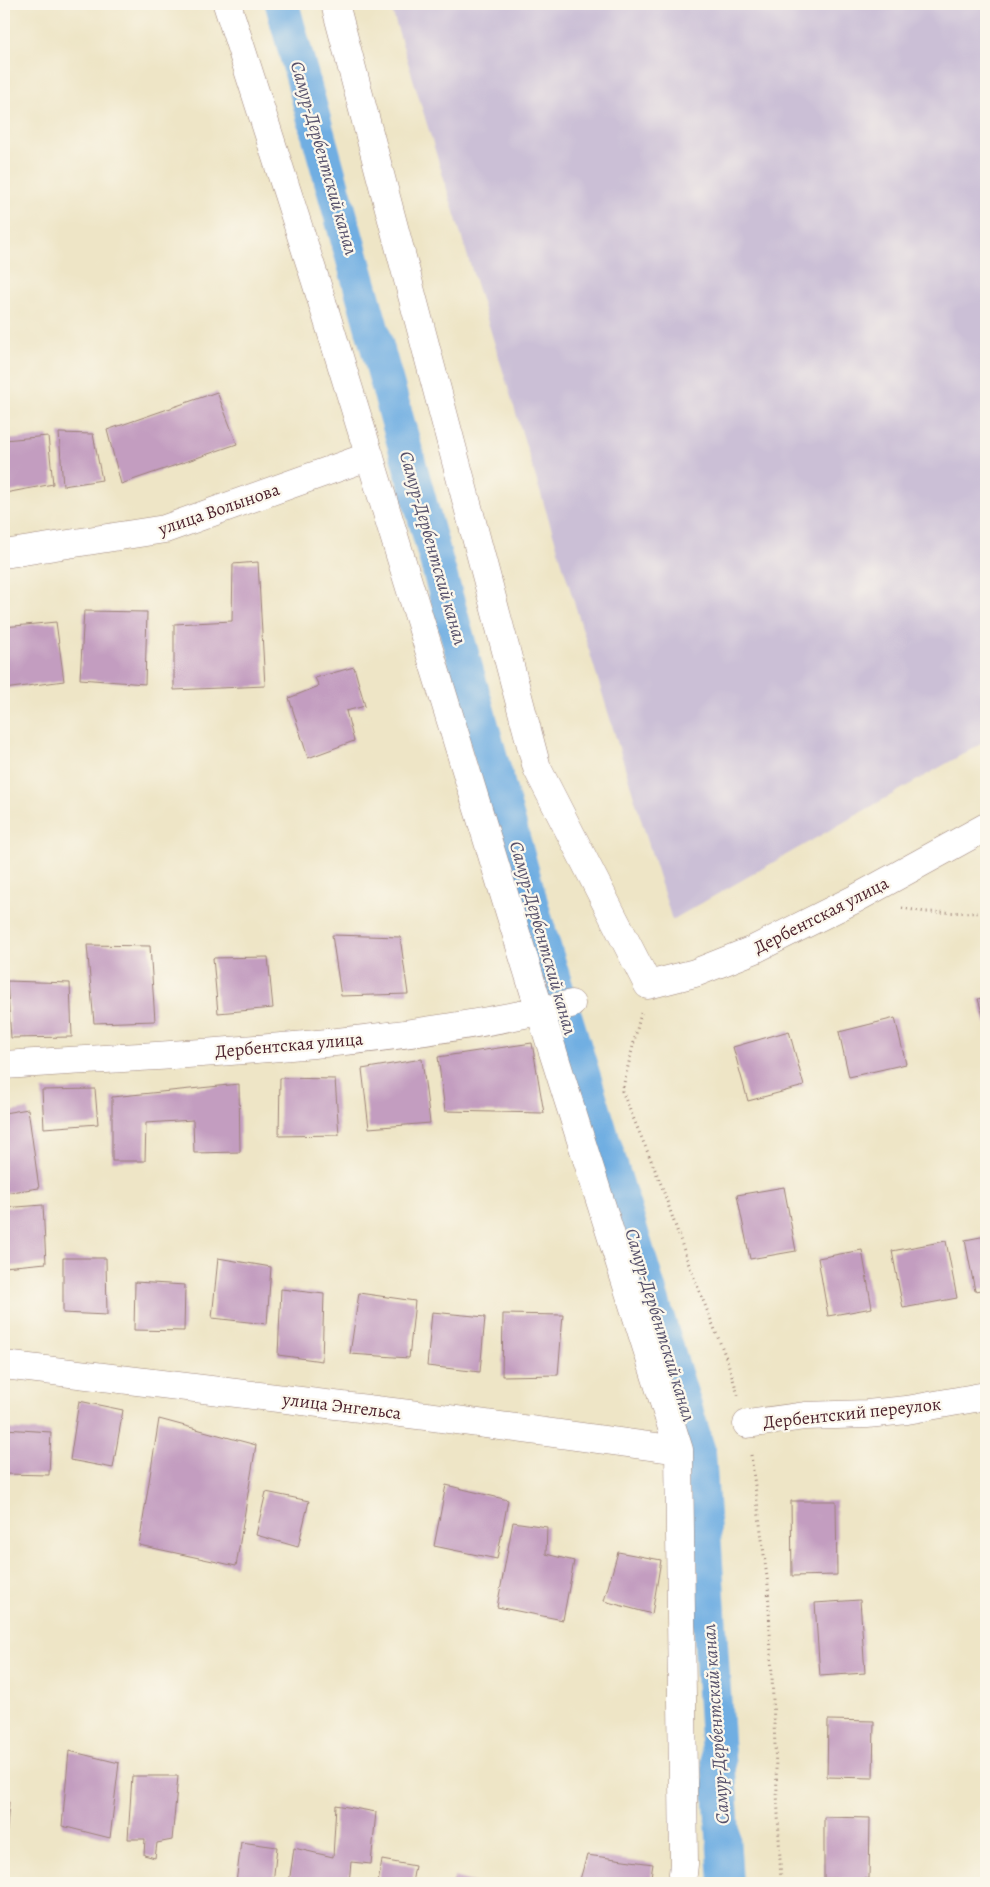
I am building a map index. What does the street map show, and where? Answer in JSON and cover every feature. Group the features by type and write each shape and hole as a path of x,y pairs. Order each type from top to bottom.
{"street":[{"path":"227,4 370,456 540,1011 679,1450 684,1864 682,1883"},
{"name":"Дербентская улица","path":"335,4 537,768 648,985 695,973 753,950 855,899 986,827"},
{"name":"улица Волынова","path":"4,554 165,529 370,456"},
{"name":"Дербентская улица","path":"4,1065 294,1047 459,1027 571,1004"},
{"name":"улица Энгельса","path":"4,1365 434,1417 679,1450"},
{"name":"Дербентский переулок","path":"747,1424 805,1416 867,1414 907,1410 986,1396"}],"path":[{"path":"855,899 925,912 986,913"}],"shaded area":[{"path":"390,4 986,4 986,741 672,920"}],"building":[{"path":"217,392 237,444 121,484 107,430"},
{"path":"59,433 93,434 102,480 63,486"},
{"path":"48,436 53,484 5,493 4,440"},
{"path":"258,562 265,686 174,690 174,624 232,621 233,564"},
{"path":"84,611 147,612 145,684 80,679"},
{"path":"56,622 64,681 4,689 4,627"},
{"path":"354,667 365,706 346,711 354,741 308,758 289,698 319,686 315,678"},
{"path":"332,935 400,937 408,994 341,996"},
{"path":"87,945 150,946 155,1021 94,1023"},
{"path":"268,957 273,1008 218,1013 213,958"},
{"path":"7,981 70,983 72,1037 11,1038"},
{"path":"986,997 986,1025 978,999"},
{"path":"895,1018 906,1064 849,1077 839,1032"},
{"path":"789,1031 804,1086 748,1101 733,1047"},
{"path":"532,1043 544,1113 445,1111 438,1057"},
{"path":"422,1059 430,1123 369,1128 362,1069"},
{"path":"280,1078 335,1079 339,1135 279,1136"},
{"path":"239,1084 240,1152 194,1153 193,1120 146,1123 145,1161 112,1161 112,1097"},
{"path":"95,1089 98,1124 44,1128 42,1090"},
{"path":"28,1109 39,1188 4,1193 4,1113"},
{"path":"784,1187 796,1251 750,1259 737,1195"},
{"path":"43,1205 46,1263 4,1267 4,1208"},
{"path":"986,1236 986,1289 975,1291 965,1240"},
{"path":"946,1241 957,1298 903,1308 892,1251"},
{"path":"862,1250 872,1308 828,1316 818,1258"},
{"path":"63,1258 106,1258 107,1315 63,1313"},
{"path":"218,1258 271,1267 267,1324 212,1318"},
{"path":"135,1282 185,1285 184,1331 134,1330"},
{"path":"281,1289 324,1294 322,1361 278,1355"},
{"path":"359,1293 415,1301 409,1358 350,1354"},
{"path":"432,1312 485,1317 480,1372 427,1366"},
{"path":"503,1314 563,1315 558,1375 502,1376"},
{"path":"79,1401 123,1410 113,1468 70,1460"},
{"path":"159,1419 256,1445 236,1566 139,1545"},
{"path":"5,1429 51,1432 49,1475 4,1474"},
{"path":"446,1485 508,1500 497,1559 434,1546"},
{"path":"266,1492 309,1501 298,1547 256,1535"},
{"path":"791,1501 836,1501 837,1575 792,1576"},
{"path":"513,1522 547,1527 546,1554 574,1561 563,1620 497,1607"},
{"path":"618,1552 661,1560 652,1614 604,1601"},
{"path":"860,1600 865,1673 820,1676 815,1603"},
{"path":"828,1720 874,1721 873,1778 827,1777"},
{"path":"69,1751 119,1763 110,1838 62,1826"},
{"path":"132,1776 178,1776 172,1840 157,1843 155,1858 144,1855 145,1839 128,1839"},
{"path":"4,1801 9,1802 5,1851 4,1851"},
{"path":"336,1805 376,1812 371,1864 351,1862 349,1883 289,1883 294,1848 333,1857"},
{"path":"824,1817 870,1818 869,1879 824,1878"},
{"path":"241,1842 277,1847 273,1883 236,1883"},
{"path":"587,1855 653,1864 650,1883 579,1883"},
{"path":"382,1860 415,1866 412,1883 378,1883"},
{"path":"454,1877 476,1883 453,1883"}],"waterway":[{"name":"Самур-Дербентский канал","path":"282,4 537,924 699,1452 726,1883"}]}
